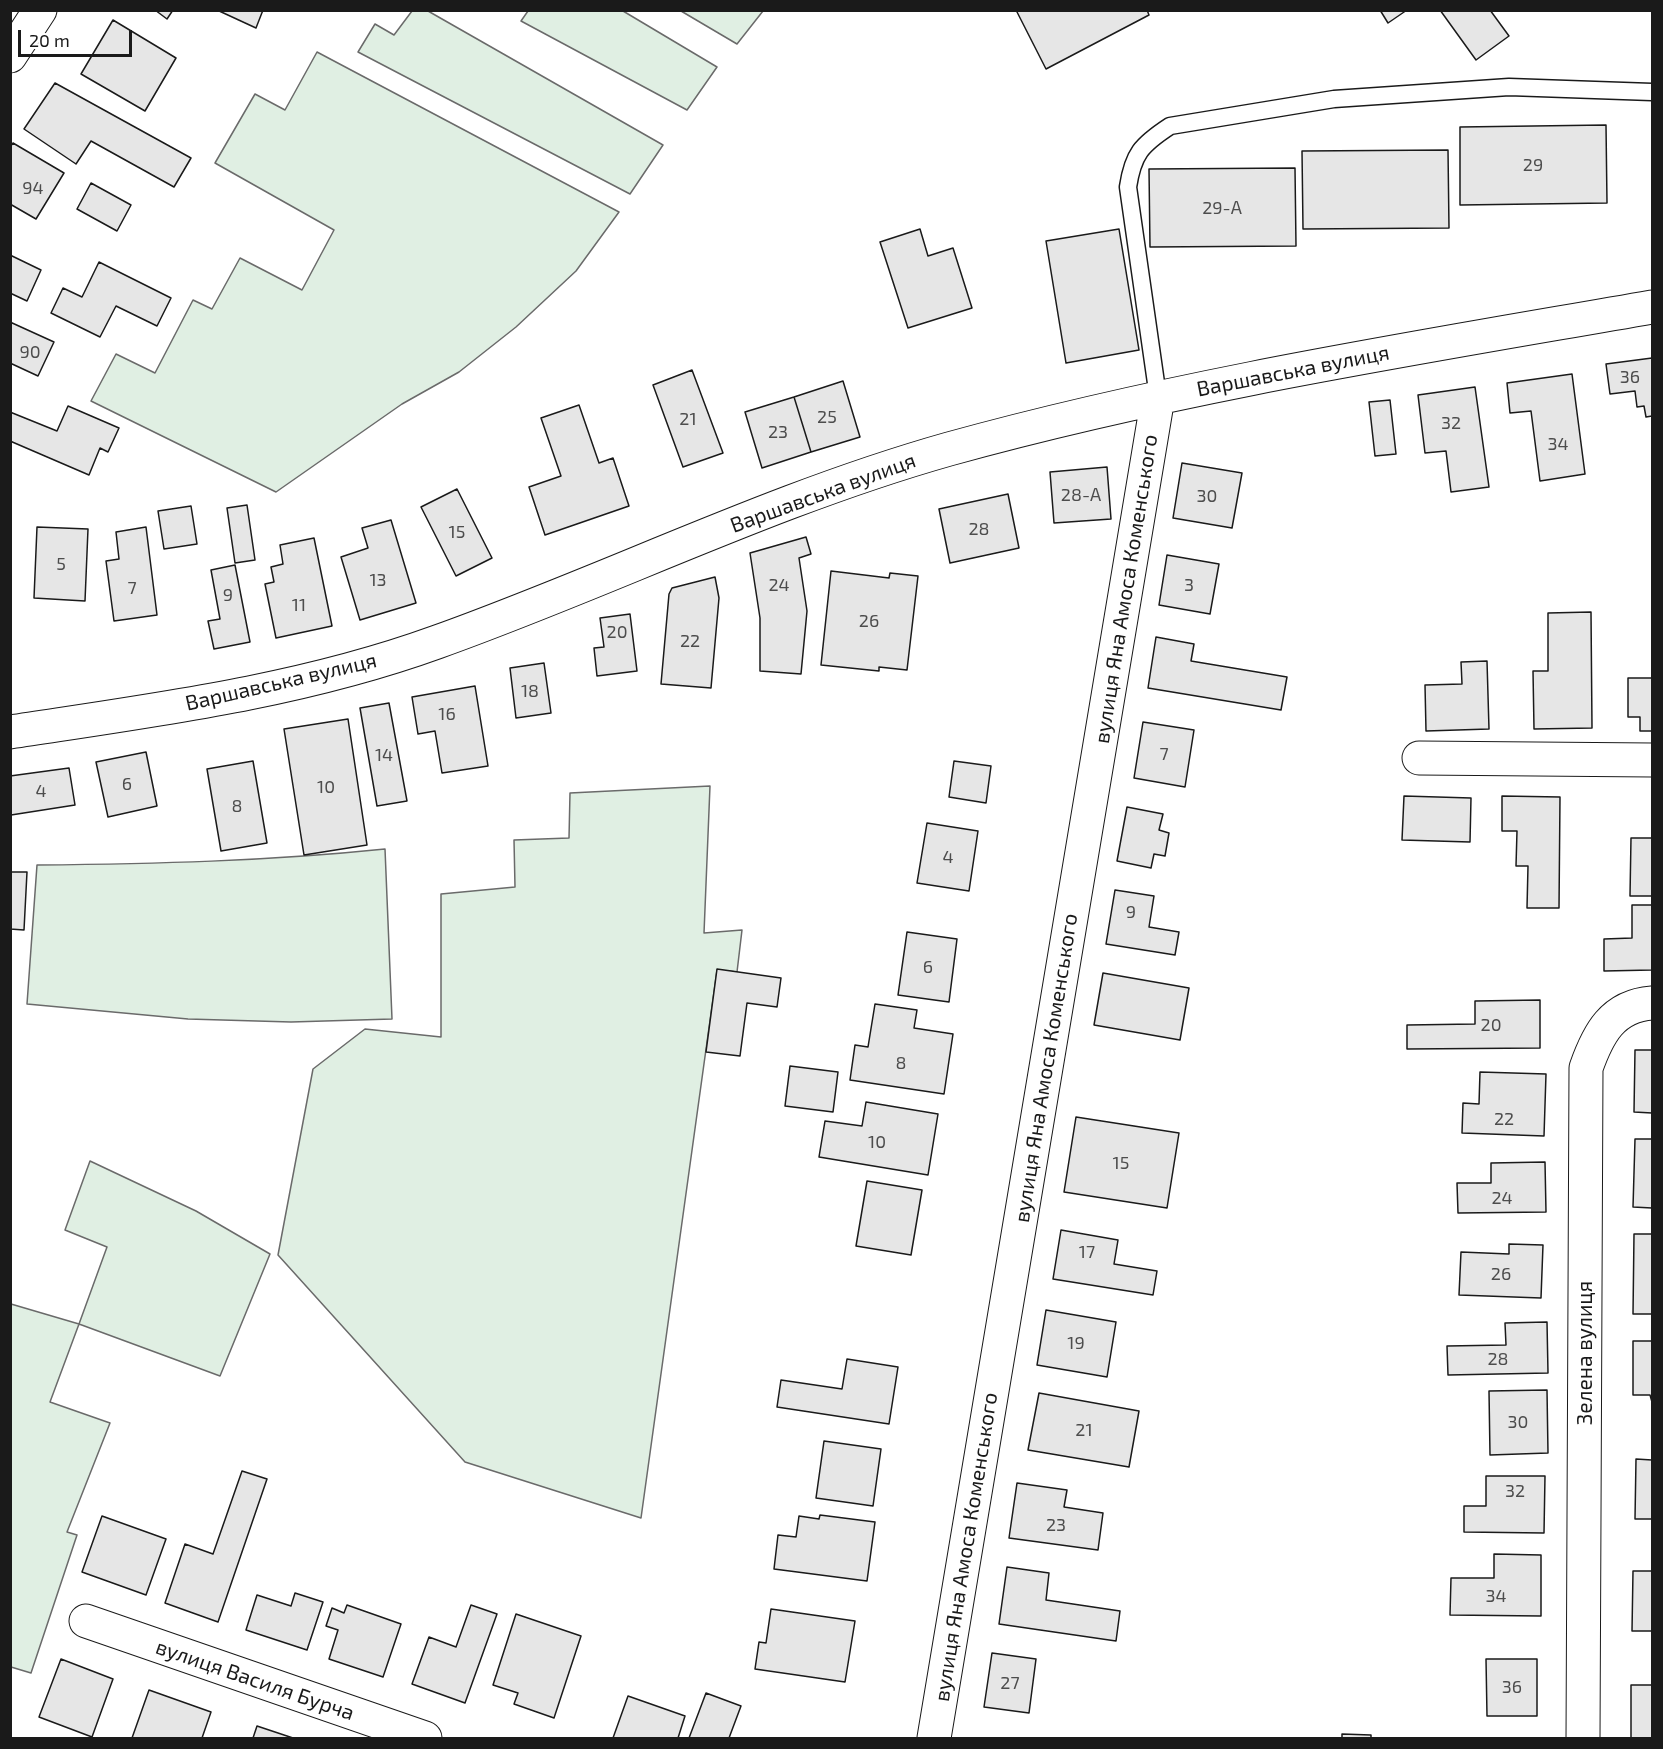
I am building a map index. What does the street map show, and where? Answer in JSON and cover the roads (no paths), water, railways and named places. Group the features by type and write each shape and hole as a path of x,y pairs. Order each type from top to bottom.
{"street":[{"path":"10,56 40,10"},
{"name":"Варшавська вулиця","path":"10,732 204,702 332,675 436,643 830,486 948,450 1158,397 1295,370 1653,307"},
{"name":"вулиця Яна Амоса Коменського","path":"934,1738 1158,397"},
{"path":"1419,758 1653,760"},
{"name":"Зелена вулиця","path":"1583,1738 1586,1068 1598,1034 1620,1013 1653,1003"},
{"name":"вулиця Василя Бурча","path":"86,1621 348,1726 425,1738"}],"lane":[{"path":"1158,397 1128,188 1132,163 1149,140 1170,126 1346,98 1509,87 1653,92"}]}
